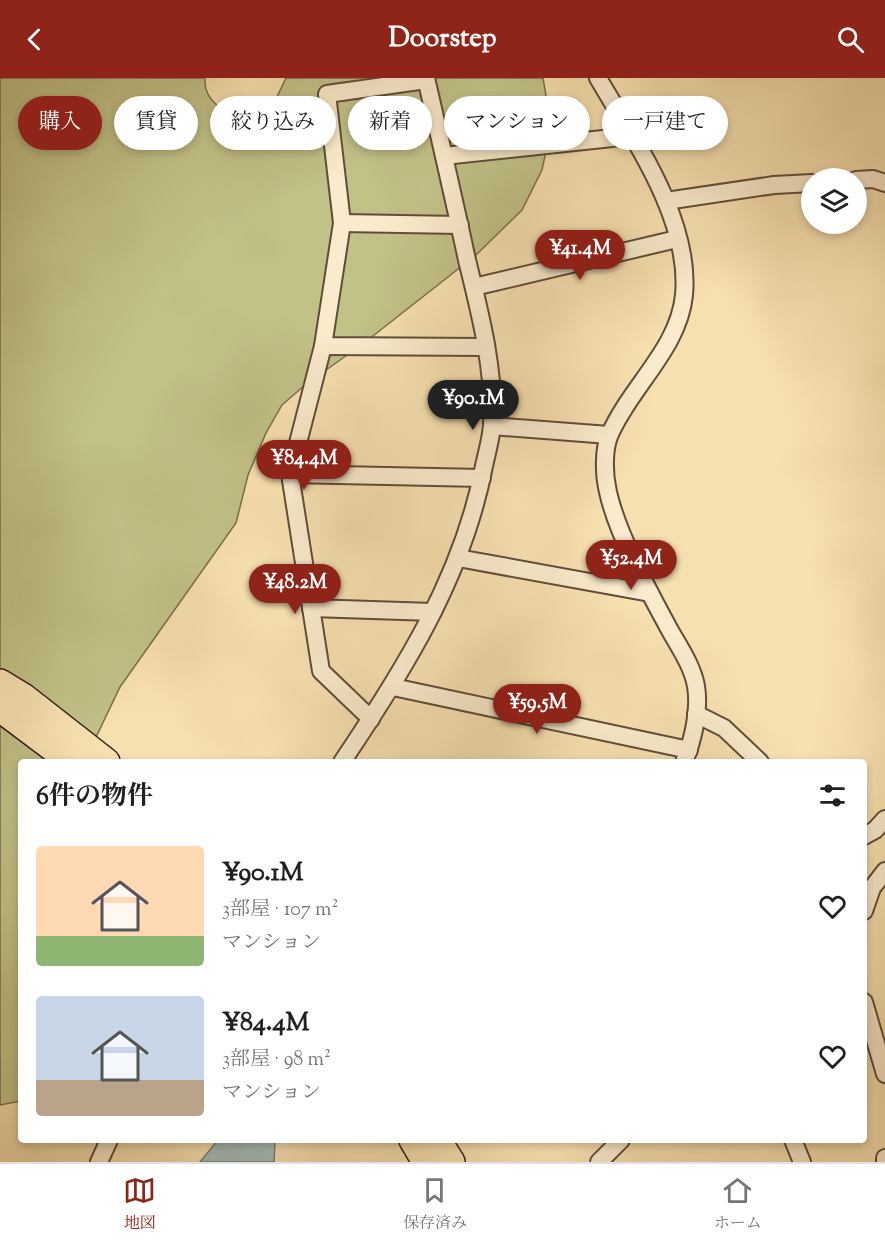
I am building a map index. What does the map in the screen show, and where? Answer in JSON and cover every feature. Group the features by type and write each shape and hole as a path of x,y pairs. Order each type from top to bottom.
{"main road":[{"path":"0,683 23,697 102,759"},
{"path":"0,708 68,759"},
{"path":"415,1143 426,1162"},
{"path":"439,1143 451,1162"}],"street":[{"path":"598,78 608,96"},
{"path":"344,759 393,687 459,558 482,478 492,426 490,368 426,79 327,94 342,224 323,346 290,474 321,671 371,719"},
{"path":"444,156 602,139"},
{"path":"393,687 686,756 696,714 696,688 691,669 651,592 608,492 605,464 609,435 678,324 684,294 682,255 678,239 666,201 639,150"},
{"path":"867,179 885,183"},
{"path":"666,201 774,185 801,184"},
{"path":"342,224 460,225"},
{"path":"474,288 678,239"},
{"path":"323,346 486,347"},
{"path":"492,426 609,435"},
{"path":"290,474 482,478"},
{"path":"459,558 651,592"},
{"path":"311,608 433,612"},
{"path":"696,714 724,728 757,759"},
{"path":"867,834 875,830 885,819"},
{"path":"867,902 872,888 885,871"},
{"path":"867,1012 885,1074"},
{"path":"99,1162 108,1143"},
{"path":"599,1162 618,1143"},
{"path":"794,1143 802,1162"}],"green space":[{"path":"0,78 205,78 205,87 210,98 210,150 336,150 336,96 277,96 286,78 543,78 546,96 444,96 444,150 546,150 542,170 522,210 476,255 282,405 266,433 248,475 236,523 120,687 88,759 18,759 18,1102 0,1105"}],"water":[{"path":"216,1143 275,1143 274,1162 200,1162"}]}
